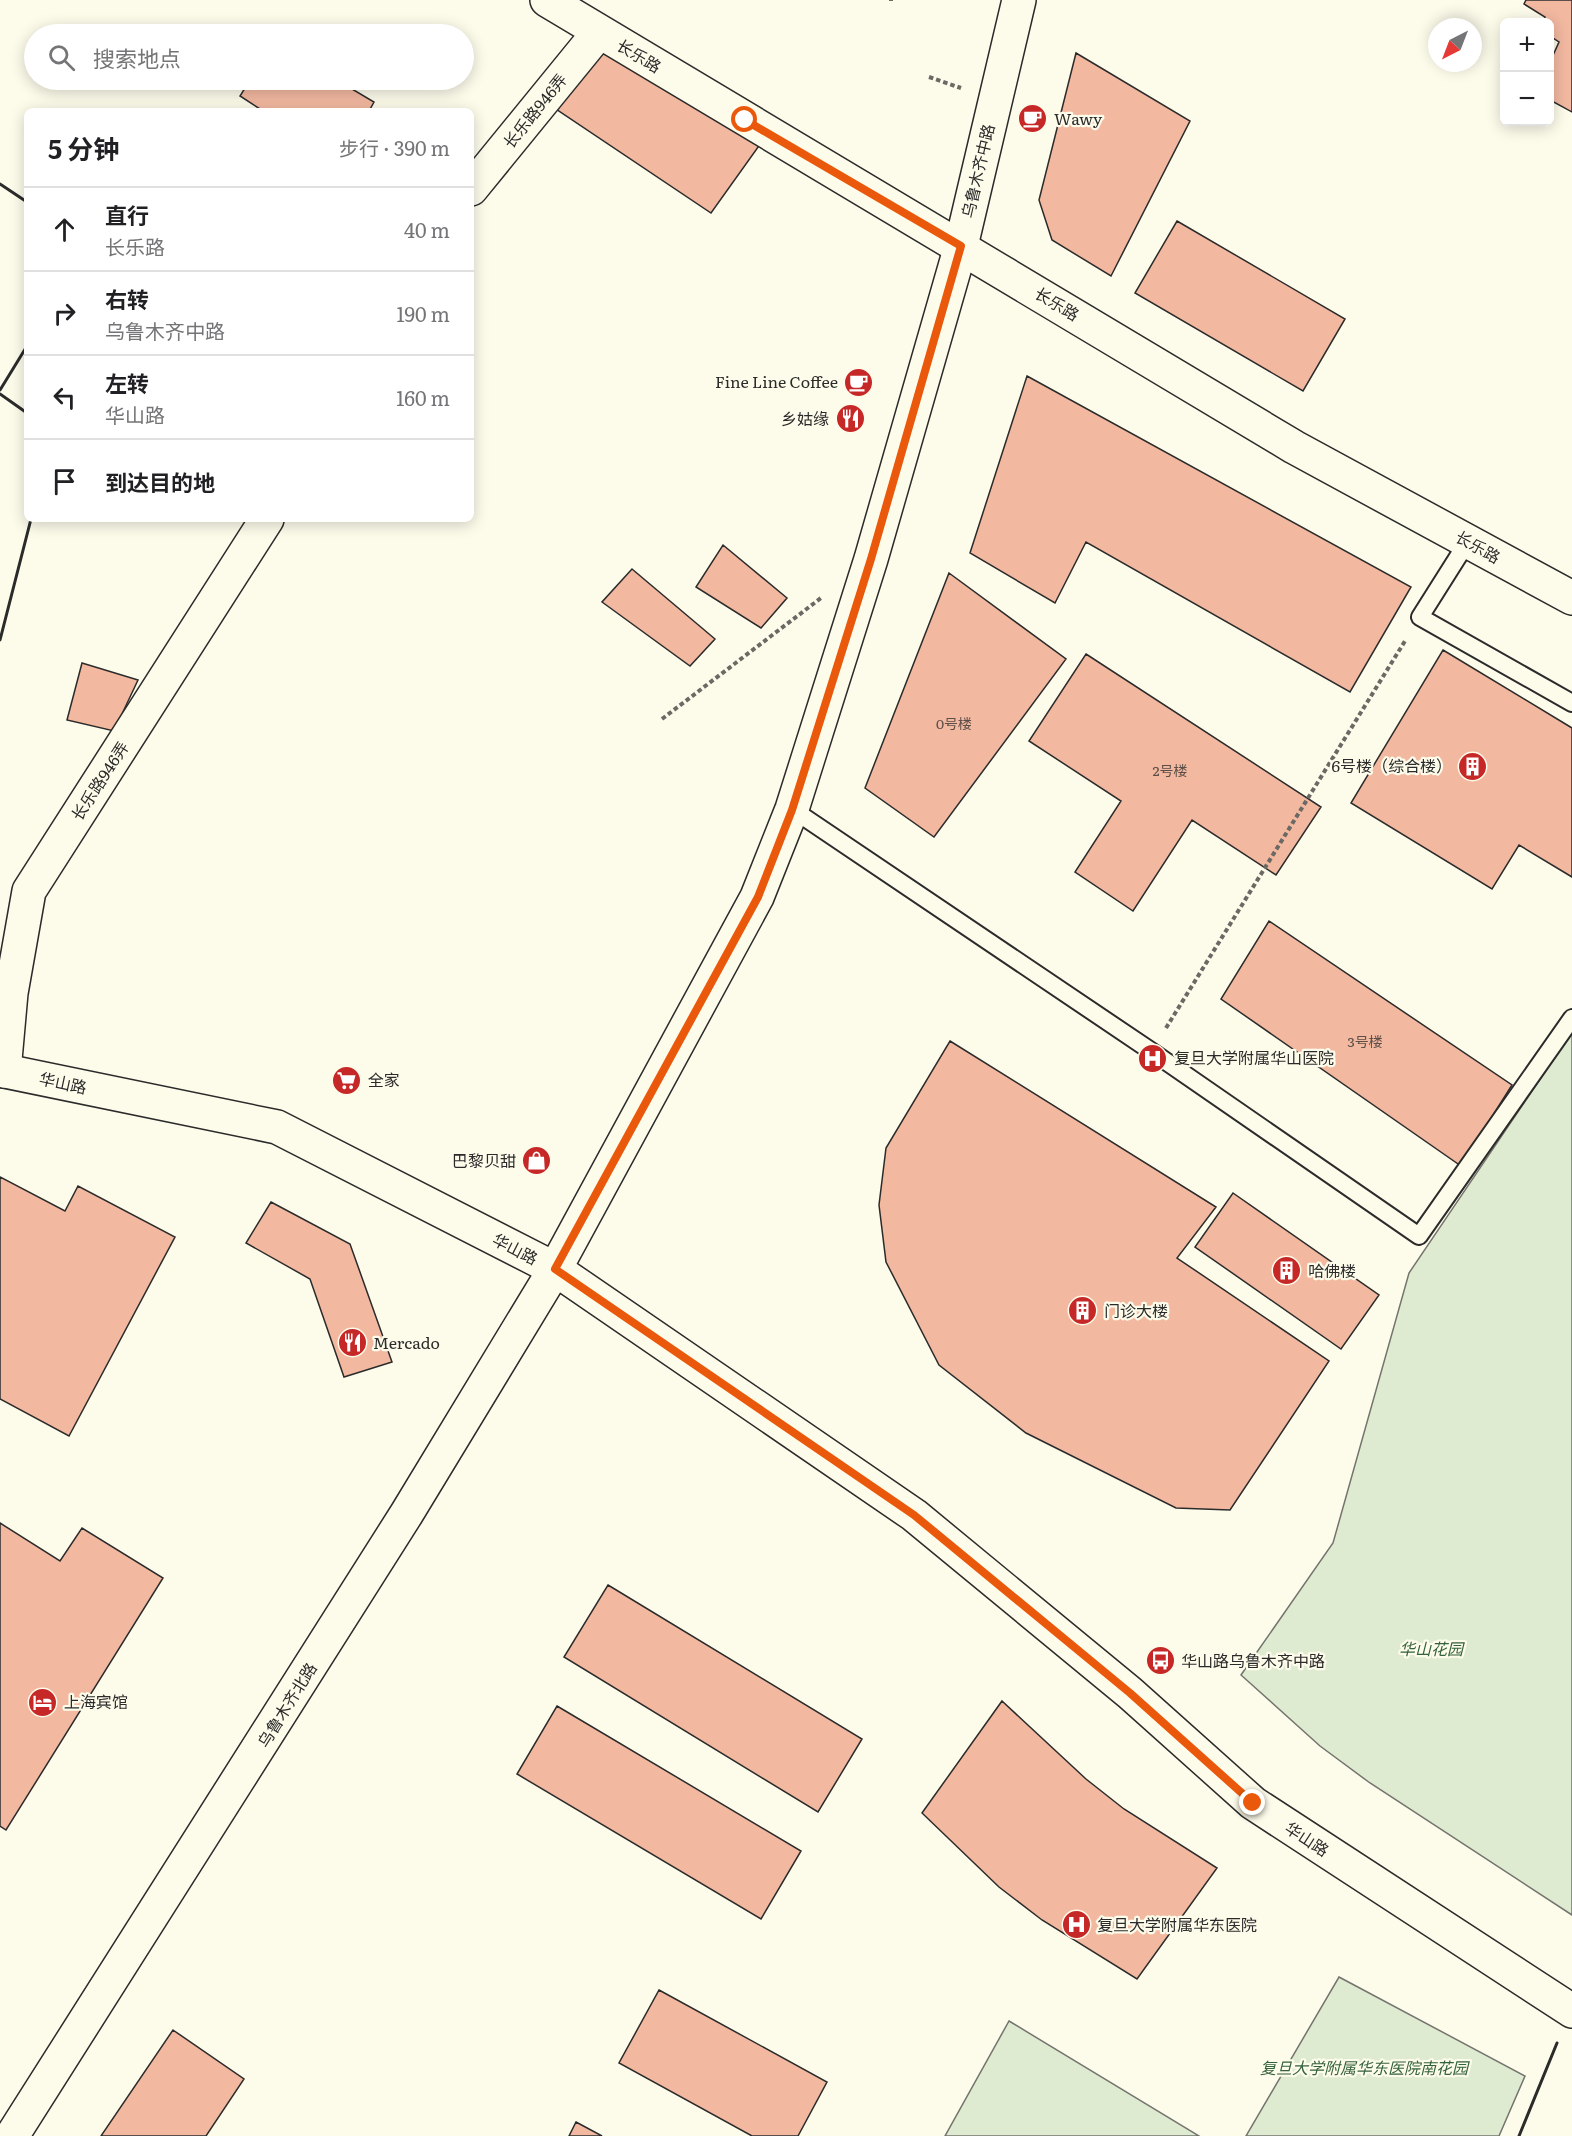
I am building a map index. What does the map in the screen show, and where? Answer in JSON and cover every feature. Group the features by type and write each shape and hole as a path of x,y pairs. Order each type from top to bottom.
{"street":[{"name":"长乐路","path":"547,0 1294,447 1572,598"},
{"name":"乌鲁木齐中路","path":"555,1269 758,897 792,810 871,559 961,246 1019,0"},
{"name":"长乐路946弄","path":"474,185 599,32"},
{"name":"长乐路946弄","path":"2,1070 11,993 29,891 265,522"},
{"name":"华山路","path":"2,1070 277,1127 555,1269 914,1515 1130,1693 1253,1803 1572,2011"},
{"name":"乌鲁木齐北路","path":"12,2136 407,1513 555,1269"}],"lane":[{"path":"1468,541 1420,617 1572,703"},
{"path":"792,810 1151,1051 1419,1236 1572,1018"}],"path":[{"path":"662,719 824,596"},
{"path":"1151,1051 1420,617"}],"green space":[{"name":"华山花园","path":"1572,1032 1572,1915 1370,1783 1320,1746 1241,1675 1333,1543 1409,1273"},
{"name":"复旦大学附属华东医院南花园","path":"1339,1977 1525,2076 1499,2136 1246,2136"},
{"path":"1009,2021 1199,2136 945,2136"}],"building":[{"path":"1526,0 1572,0 1572,112 1554,102 1554,53 1559,42 1554,39 1554,18 1545,18 1524,4"},
{"path":"601,45 761,143 711,213 553,107"},
{"path":"1076,53 1190,121 1111,276 1052,240 1039,200"},
{"path":"244,90 354,90 374,102 371,108 258,108 240,96"},
{"path":"1177,221 1345,319 1303,391 1135,293"},
{"path":"1027,376 1411,587 1350,692 1086,542 1055,603 970,553"},
{"path":"723,545 787,598 761,628 696,587"},
{"path":"632,569 715,639 690,666 602,602"},
{"path":"949,573 1066,659 934,837 865,788"},
{"name":"6号楼（综合楼）","path":"1443,650 1572,728 1572,877 1519,845 1492,889 1351,803"},
{"path":"1086,654 1321,807 1276,875 1192,820 1133,911 1075,872 1121,801 1029,741"},
{"path":"82,663 138,680 114,731 67,720"},
{"path":"1269,921 1512,1085 1461,1166 1221,999"},
{"name":"门诊大楼","path":"950,1041 1216,1207 1177,1258 1329,1361 1230,1510 1176,1508 1026,1433 939,1365 886,1262 879,1205 886,1148"},
{"path":"0,1177 65,1211 78,1186 175,1237 69,1436 0,1399"},
{"name":"哈佛楼","path":"1233,1193 1379,1295 1341,1349 1195,1247"},
{"path":"271,1202 350,1244 392,1362 344,1377 310,1279 246,1243"},
{"name":"上海宾馆","path":"0,1523 60,1561 82,1528 163,1578 6,1830 0,1826"},
{"path":"608,1585 862,1739 818,1812 564,1657"},
{"path":"1002,1701 1086,1779 1124,1809 1217,1868 1137,1979 1042,1920 999,1887 922,1813"},
{"path":"557,1706 801,1851 761,1919 517,1774"},
{"path":"659,1990 827,2082 798,2136 752,2136 619,2063"},
{"path":"173,2030 244,2079 206,2136 101,2136"},
{"path":"576,2122 602,2136 569,2136"}],"wall":[{"path":"0,184 24,200"},
{"path":"0,390 24,351"},
{"path":"0,394 24,411"},
{"path":"0,640 30,522"},
{"path":"1519,2136 1557,2043"}],"place":[{"name":"Wawy","path":"1033,119"},
{"name":"Fine Line Coffee","path":"859,382"},
{"name":"乡姑缘","path":"850,419"},
{"name":"6号楼（综合楼）","path":"1473,766"},
{"name":"复旦大学附属华山医院","path":"1153,1058"},
{"name":"全家","path":"347,1080"},
{"name":"巴黎贝甜","path":"537,1161"},
{"name":"哈佛楼","path":"1287,1271"},
{"name":"门诊大楼","path":"1083,1311"},
{"name":"Mercado","path":"352,1343"},
{"name":"华山路乌鲁木齐中路","path":"1160,1661"},
{"name":"上海宾馆","path":"43,1702"},
{"name":"复旦大学附属华东医院","path":"1076,1925"}],"route":[{"path":"745,120 961,246 871,559 792,810 758,897 555,1269 914,1515 1130,1693 1253,1803"}]}
